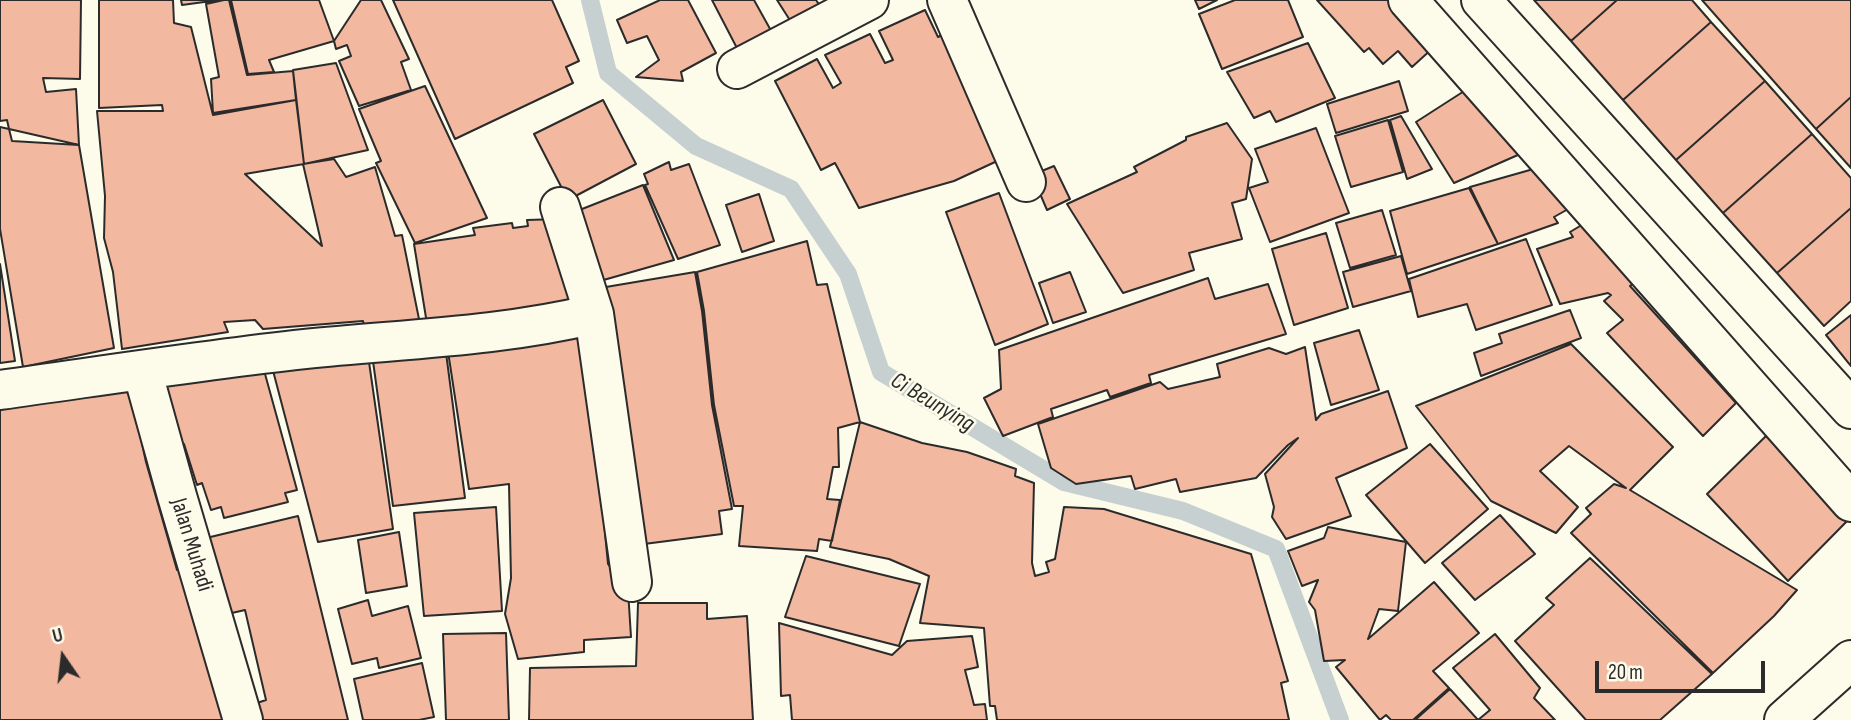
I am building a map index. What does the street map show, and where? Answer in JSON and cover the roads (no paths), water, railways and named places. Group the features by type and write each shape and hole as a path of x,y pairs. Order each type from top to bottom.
{"street":[{"path":"737,69 869,0"},
{"path":"947,0 1027,182"},
{"path":"1408,0 1851,502"},
{"path":"1481,0 1851,409"},
{"path":"560,207 594,314 632,582"},
{"path":"0,390 305,349 501,332 594,314"},
{"name":"Jalan Muhadi","path":"142,370 243,720"},
{"path":"1784,720 1851,660"}],"waterway":[{"name":"Ci Beunying","path":"590,0 608,73 696,146 791,189 848,274 881,372 1064,482 1183,511 1276,549 1340,720"}]}
